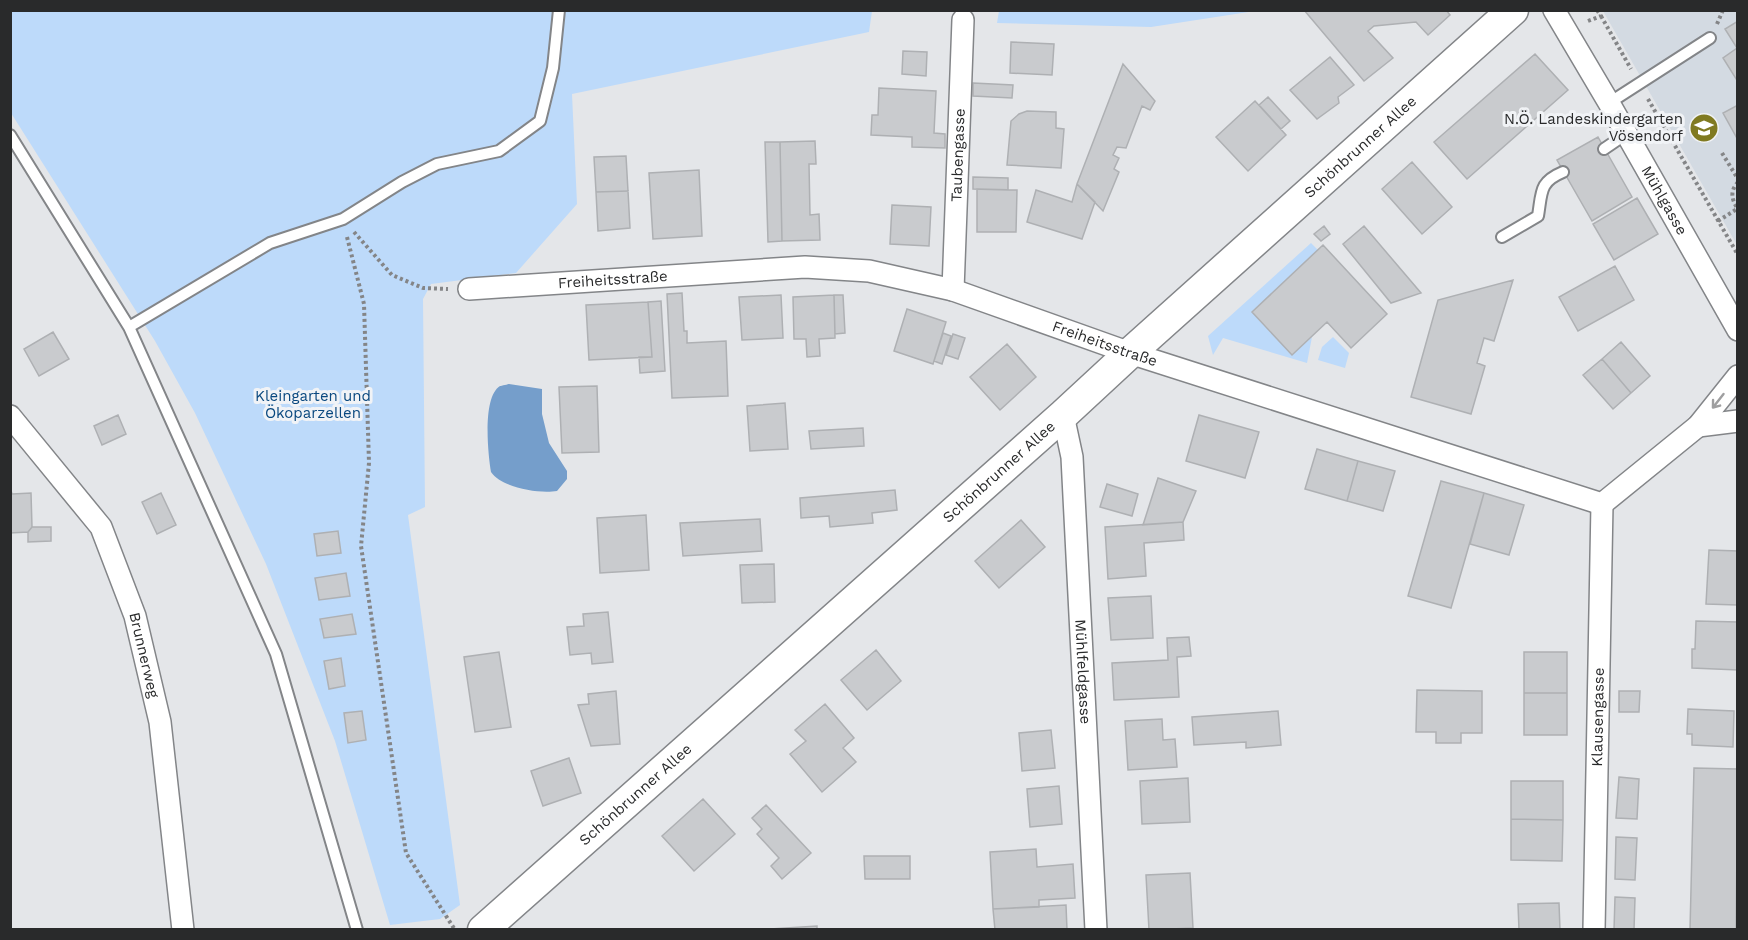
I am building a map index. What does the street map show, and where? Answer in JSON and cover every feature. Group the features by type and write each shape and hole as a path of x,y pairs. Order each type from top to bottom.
{"main road":[{"name":"Schönbrunner Allee","path":"483,930 1063,415 1130,352 1513,10"}],"street":[{"name":"Mühlgasse","path":"1554,10 1737,330"},
{"name":"Taubengasse","path":"953,290 963,20"},
{"name":"Freiheitsstraße","path":"470,290 805,267 869,271 953,290 1130,352 1602,504"},
{"path":"1602,504 1698,426 1737,376"},
{"name":"Mühlfeldgasse","path":"1063,415 1072,456 1096,930"},
{"name":"Brunnerweg","path":"10,416 101,527 135,616 160,722 183,930"},
{"path":"1698,426 1737,421"},
{"name":"Klausengasse","path":"1594,930 1602,504"}],"lane":[{"path":"129,327 270,243 343,219 402,182 437,164 499,151 540,122 553,68 559,10"},
{"path":"1609,103 1710,38"},
{"path":"1604,148 1626,134"},
{"path":"10,135 129,327 276,654 357,930"},
{"path":"1502,237 1538,216 1543,187 1550,178 1563,172"}],"path":[{"path":"1601,16 1737,255"},
{"path":"1718,221 1737,209 1731,194 1737,181 1722,153"},
{"path":"343,219 392,275 423,288 470,290"},
{"path":"343,219 364,304 369,463 361,546 406,853 454,930"}],"shaded area":[{"name":"N.Ö. Landeskindergarten Vösendorf","path":"1603,11 1737,11 1737,245"},
{"path":"509,384 542,389 542,414 549,443 567,471 567,479 557,491 541,492 521,489 503,482 491,472 488,413 494,392 500,386"}],"green space":[{"path":"999,10 1255,11 1151,27 997,23"},
{"name":"Kleingarten und Ökoparzellen","path":"11,11 872,11 869,32 572,94 577,204 516,273 431,284 423,299 425,507 408,515 460,905 440,919 390,925 335,741 266,564 195,413 155,341 11,113"},
{"path":"1311,243 1318,250 1292,355 1312,337 1307,363 1223,338 1213,355 1208,336"},
{"path":"1333,337 1349,353 1345,368 1318,360 1322,347"}],"building":[{"path":"1304,10 1446,10 1450,15 1428,35 1416,22 1374,26 1368,31 1393,58 1364,81"},
{"path":"1738,21 1738,82 1723,58 1737,48 1725,29"},
{"path":"1011,42 1054,44 1052,75 1010,73"},
{"path":"903,51 927,52 926,76 902,74"},
{"path":"1535,54 1568,90 1467,179 1434,142"},
{"path":"1330,57 1354,85 1338,97 1339,103 1317,119 1290,90"},
{"path":"1123,64 1155,101 1150,110 1142,106 1126,148 1117,147 1113,155 1119,158 1114,169 1119,172 1103,211 1077,184"},
{"path":"973,83 1013,85 1012,98 973,96"},
{"path":"879,88 936,91 934,133 945,134 945,148 912,147 912,137 871,135 872,115 878,115"},
{"path":"1268,97 1290,121 1281,129 1259,105"},
{"path":"1255,101 1286,135 1248,171 1216,137"},
{"path":"1738,105 1738,140 1723,113"},
{"path":"1027,111 1056,112 1056,128 1064,129 1061,168 1007,165 1011,121"},
{"path":"1598,137 1632,197 1592,221 1557,160"},
{"path":"815,141 816,164 809,164 810,215 819,214 820,240 782,241 780,142"},
{"path":"765,142 780,142 782,241 768,242"},
{"path":"626,156 628,191 596,192 594,157"},
{"path":"1412,162 1452,207 1422,234 1382,189"},
{"path":"699,170 702,236 653,239 649,173"},
{"path":"973,177 1008,178 1008,190 973,189"},
{"path":"1077,184 1095,202 1082,239 1027,222 1036,190 1072,202"},
{"path":"977,189 1017,190 1016,232 977,232"},
{"path":"628,191 630,228 598,231 596,192"},
{"path":"1637,198 1658,234 1614,260 1593,224"},
{"path":"892,205 931,207 929,246 890,244"},
{"path":"1324,226 1330,234 1321,241 1314,234"},
{"path":"1364,226 1421,293 1391,303 1343,244"},
{"path":"1323,245 1387,314 1351,348 1327,322 1292,355 1252,312"},
{"path":"1615,266 1634,300 1578,331 1559,297"},
{"path":"1513,280 1494,341 1484,338 1477,363 1485,366 1471,414 1411,397 1438,300"},
{"path":"682,293 687,343 726,341 728,396 672,398 667,294"},
{"path":"781,295 783,338 742,340 739,297"},
{"path":"834,295 843,295 845,333 835,334"},
{"path":"834,295 835,338 819,339 820,356 807,357 806,339 794,339 793,297"},
{"path":"661,301 665,371 640,373 639,357 652,357 648,302"},
{"path":"648,302 652,357 589,360 586,305"},
{"path":"907,309 946,322 933,364 894,351"},
{"path":"53,332 69,359 39,376 24,349"},
{"path":"943,333 951,336 942,364 934,361"},
{"path":"953,334 965,338 958,359 946,355"},
{"path":"1621,342 1650,376 1631,393 1602,359"},
{"path":"1007,344 1036,377 1000,410 970,377"},
{"path":"1602,359 1631,393 1613,409 1583,375"},
{"path":"597,386 599,452 562,453 559,387"},
{"path":"785,403 788,449 750,451 747,406"},
{"path":"118,415 126,434 102,445 94,426"},
{"path":"1199,415 1259,432 1245,478 1186,461"},
{"path":"863,428 864,446 811,449 809,431"},
{"path":"1317,449 1358,461 1347,501 1305,489"},
{"path":"1358,461 1395,471 1383,511 1347,501"},
{"path":"1158,478 1196,491 1183,522 1143,525"},
{"path":"1441,481 1484,493 1451,608 1408,596"},
{"path":"1107,484 1138,494 1132,516 1100,507"},
{"path":"10,487 12,494 31,493 32,527 28,532 10,533"},
{"path":"895,490 897,510 872,513 873,523 830,527 829,516 801,518 800,498"},
{"path":"161,493 176,525 157,534 142,502"},
{"path":"1484,493 1524,505 1509,555 1470,544"},
{"path":"646,515 649,570 600,573 597,518"},
{"path":"760,519 762,551 683,556 680,523"},
{"path":"1021,520 1045,547 999,588 975,561"},
{"path":"1183,522 1184,540 1144,543 1146,576 1108,579 1105,527"},
{"path":"32,527 51,527 51,541 28,542 28,532"},
{"path":"338,531 341,553 317,556 314,534"},
{"path":"1709,550 1738,551 1737,605 1706,604"},
{"path":"774,564 775,602 742,603 740,565"},
{"path":"346,573 350,596 319,600 315,578"},
{"path":"1151,596 1153,638 1111,640 1108,598"},
{"path":"608,612 613,662 592,664 591,653 570,655 567,627 584,626 583,614"},
{"path":"352,614 356,634 324,638 320,619"},
{"path":"1696,621 1738,622 1738,670 1692,668"},
{"path":"1189,637 1191,656 1177,657 1179,697 1114,700 1112,663 1168,660 1167,638"},
{"path":"876,650 901,681 867,710 841,680"},
{"path":"499,652 511,727 475,732 464,657"},
{"path":"1524,652 1567,652 1567,693 1524,693"},
{"path":"341,658 345,686 329,689 324,661"},
{"path":"1417,690 1482,691 1482,733 1461,733 1461,743 1436,743 1436,732 1416,732"},
{"path":"616,691 620,744 591,746 578,705 589,704 588,694"},
{"path":"1619,691 1640,691 1639,712 1619,712"},
{"path":"1524,693 1567,693 1567,735 1524,735"},
{"path":"825,704 854,738 843,748 856,762 822,792 790,754 806,741 795,730"},
{"path":"1688,709 1734,711 1733,747 1692,745 1692,734 1687,734"},
{"path":"362,711 366,740 348,743 344,713"},
{"path":"1278,711 1281,745 1246,748 1246,742 1194,745 1192,717"},
{"path":"1162,719 1163,740 1175,739 1177,767 1128,770 1125,721"},
{"path":"1051,730 1055,768 1022,771 1019,733"},
{"path":"569,758 581,793 543,806 531,771"},
{"path":"1694,768 1738,769 1736,930 1690,930"},
{"path":"1619,777 1639,779 1637,819 1616,818"},
{"path":"1188,778 1190,822 1142,824 1140,781"},
{"path":"1511,781 1563,781 1563,820 1511,819"},
{"path":"1059,786 1062,824 1030,827 1027,789"},
{"path":"703,799 735,834 694,871 662,836"},
{"path":"766,805 811,853 782,879 771,866 779,858 757,834 762,829 752,818"},
{"path":"1511,819 1563,820 1562,861 1511,860"},
{"path":"1616,837 1637,838 1635,880 1615,879"},
{"path":"1036,849 1037,867 1073,864 1075,898 1039,900 1039,907 993,909 990,852"},
{"path":"864,856 910,856 910,879 865,879"},
{"path":"1190,873 1193,928 1149,930 1146,875"},
{"path":"1615,897 1635,898 1634,930 1614,930"},
{"path":"1559,903 1560,930 1519,930 1518,904"},
{"path":"1066,905 1067,930 995,930 993,909"},
{"path":"817,926 817,930 754,930"}],"place":[{"name":"N.Ö. Landeskindergarten Vösendorf","path":"1704,128"}]}
